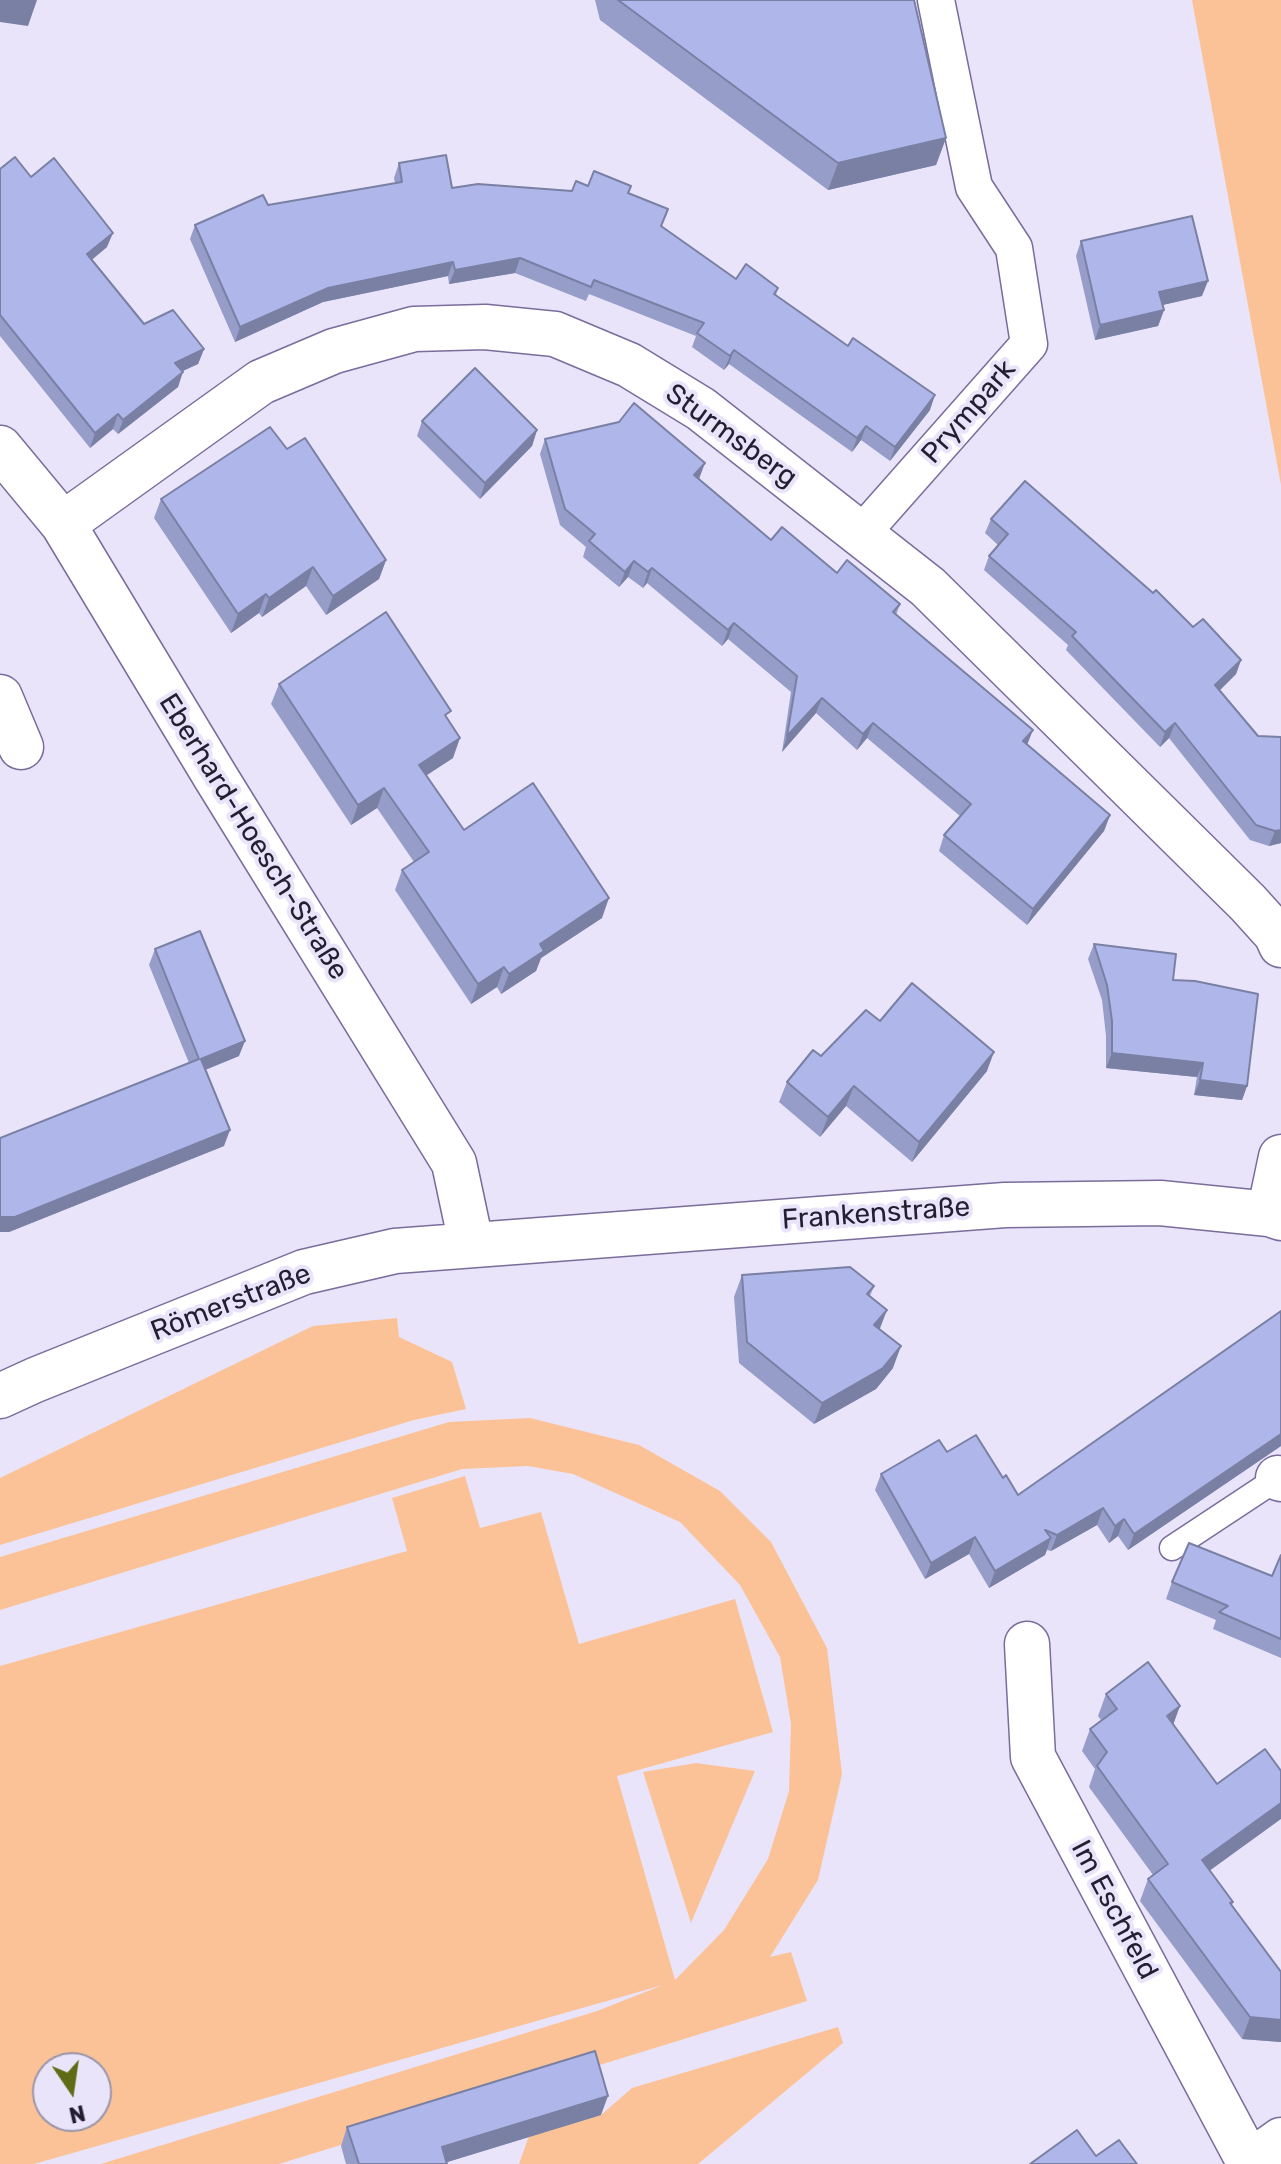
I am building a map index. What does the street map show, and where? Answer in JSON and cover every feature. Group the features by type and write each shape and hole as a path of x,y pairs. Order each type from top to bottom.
{"street":[{"name":"Prympark","path":"861,534 1029,344 1014,248 974,187 936,0"},
{"name":"Sturmsberg","path":"63,524 261,382 334,351 414,329 485,327 555,334 629,365 701,409 940,598 1248,903 1276,934 1281,945"},
{"name":"Eberhard-Hoesch-Straße","path":"0,448 63,524 454,1163 471,1243"},
{"path":"0,697 21,747"},
{"path":"1275,1216 1281,1157"},
{"name":"Frankenstraße","path":"471,1243 1005,1205 1160,1203 1275,1216"},
{"name":"Römerstraße","path":"0,1396 304,1272 395,1251 471,1243"},
{"name":"Im Eschfeld","path":"1027,1644 1033,1757 1250,2164 1281,2140"}],"lane":[{"path":"1172,1548 1280,1479"}],"shaded area":[{"path":"1192,0 1281,0 1281,485"},
{"path":"397,1318 399,1337 452,1362 466,1409 414,1420 0,1545 0,1478 313,1326"},
{"path":"530,1418 639,1445 720,1491 771,1542 827,1648 842,1774 818,1880 770,1957 791,1952 807,2001 279,2164 101,2164 597,2011 663,1985 34,2164 0,2164 0,1666 407,1551 392,1498 465,1476 480,1528 541,1512 579,1644 735,1599 773,1732 617,1776 675,1980 724,1930 768,1859 789,1791 791,1724 780,1657 740,1585 680,1522 573,1474 528,1466 462,1469 0,1610 0,1557 449,1422"},
{"path":"696,1763 755,1771 691,1923 643,1772"},
{"path":"838,2027 843,2043 698,2164 519,2164 529,2136 601,2115 632,2088"}],"building":[{"path":"618,0 914,0 946,138 838,163"},
{"path":"446,155 452,188 478,184 572,191 576,181 588,186 594,171 631,186 628,193 668,209 661,226 736,279 746,264 778,288 774,294 848,346 853,338 935,395 895,447 866,426 857,438 734,350 730,356 697,333 704,323 594,280 591,287 520,258 455,270 453,262 328,288 240,327 195,225 263,195 268,205 402,182 399,163"},
{"path":"15,157 31,177 54,158 113,233 87,254 144,324 173,310 204,349 175,363 183,372 123,420 118,414 95,433 0,315 0,169"},
{"path":"1192,216 1208,281 1159,292 1164,310 1100,325 1081,241"},
{"path":"475,368 537,430 485,483 422,421"},
{"path":"634,403 705,463 694,475 771,540 782,527 837,573 847,560 900,604 893,612 1033,730 1023,741 1110,815 1033,909 944,835 971,804 873,723 863,734 822,698 787,736 797,676 734,623 728,630 652,568 648,572 634,561 625,572 589,541 595,534 565,509 545,439 619,422"},
{"path":"270,427 287,449 305,438 386,560 333,596 313,567 269,598 266,594 238,614 161,499"},
{"path":"1025,481 1153,593 1156,590 1193,627 1203,619 1241,660 1215,685 1258,736 1281,737 1281,830 1256,825 1175,723 1165,732 1072,636 1076,632 989,556 1008,534 991,519"},
{"path":"386,612 451,711 445,715 460,738 419,765 464,830 533,783 609,898 540,944 544,951 509,974 504,967 478,984 402,870 429,852 384,788 358,805 279,684"},
{"path":"200,931 245,1041 201,1059 230,1130 15,1217 0,1217 0,1138 199,1059 155,949"},
{"path":"1094,944 1176,954 1173,980 1195,981 1258,994 1247,1086 1200,1080 1203,1063 1112,1053 1107,985"},
{"path":"912,983 994,1052 919,1142 854,1086 828,1117 787,1082 813,1050 821,1056 866,1010 880,1021"},
{"path":"850,1267 874,1286 867,1294 887,1310 874,1325 901,1346 883,1368 822,1403 747,1342 742,1275"},
{"path":"1281,1311 1281,1434 1134,1534 1124,1519 1115,1526 1103,1508 1057,1535 1045,1530 1051,1538 995,1571 975,1537 931,1563 881,1474 939,1440 947,1452 976,1435 1003,1478 1006,1475 1018,1495"},
{"path":"1189,1543 1272,1576 1281,1555 1281,1639 1219,1612 1228,1606 1172,1582"},
{"path":"1148,1662 1180,1706 1167,1716 1217,1784 1265,1749 1281,1771 1281,1803 1202,1860 1281,1972 1281,2020 1250,2017 1148,1879 1168,1864 1097,1766 1107,1752 1090,1729 1117,1709 1106,1694"},
{"path":"595,2051 608,2096 442,2147 447,2164 359,2164 347,2127"},
{"path":"1077,2130 1096,2156 1119,2140 1137,2164 1030,2164"}]}
